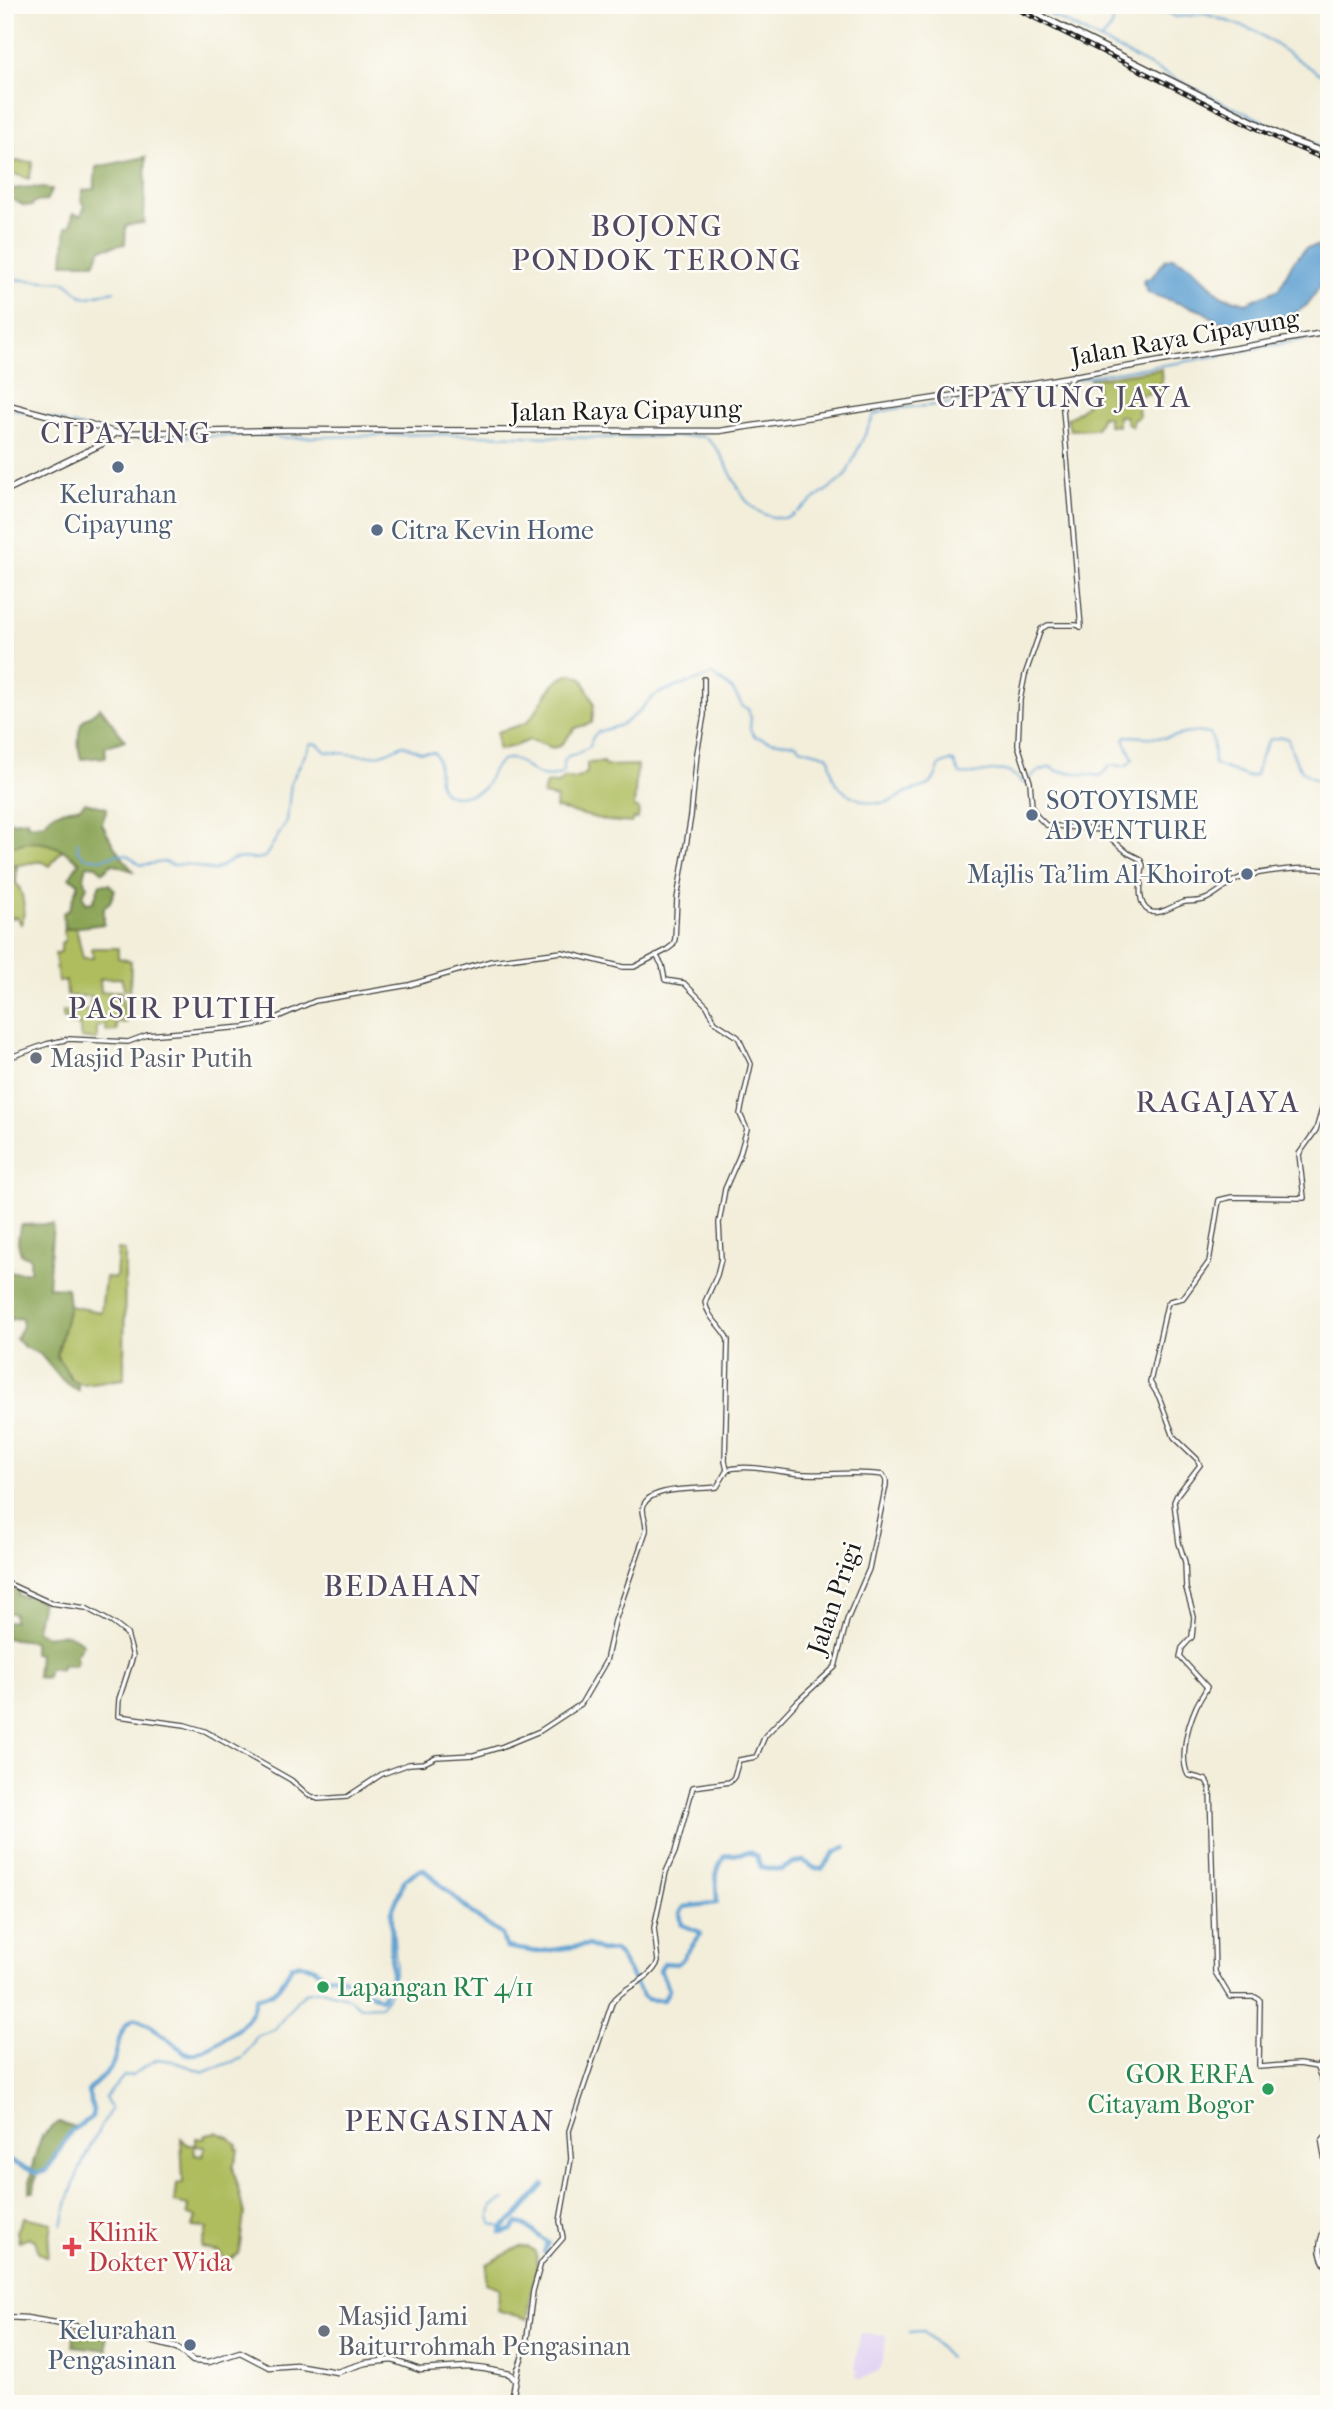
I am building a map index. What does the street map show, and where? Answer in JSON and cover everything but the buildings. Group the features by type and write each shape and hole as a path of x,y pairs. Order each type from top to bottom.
{"main road":[{"path":"1024,5 1290,140 1329,154"},
{"name":"Jalan Raya Cipayung","path":"5,404 90,424 111,436 288,430 716,432 1072,379 1329,332"},
{"path":"5,491 111,436"},
{"path":"1329,2059 1317,2067 1329,2094"},
{"path":"1329,2133 1322,2141 1329,2179"},
{"path":"1329,2218 1319,2249 1329,2269"},
{"path":"5,2317 125,2334 174,2347 193,2361 209,2362 240,2353 269,2367 292,2364 337,2372 365,2363 392,2360 420,2370 468,2367 510,2374 515,2380"},
{"path":"510,2374 518,2369"},
{"path":"511,2404 518,2369"}],"street":[{"path":"1063,389 1072,379"},
{"path":"1062,380 1079,624 1044,627 1036,639 1030,657 1020,700 1018,725 1019,748 1029,779 1032,807 1046,825 1101,830 1128,853 1140,859 1143,864 1141,899 1149,911 1157,912 1182,903 1203,900 1246,876 1307,867 1329,871"},
{"path":"5,1059 69,1039 128,1042 148,1035 264,1023 316,1001 409,985 491,961 555,952 634,967 670,947 675,941 677,899 704,715 704,679"},
{"path":"5,1583 51,1603 86,1608 124,1631 131,1643 133,1656 119,1699 118,1716 200,1729 291,1780 312,1797 340,1799 383,1773 409,1764 424,1763 436,1757 480,1754 501,1747 540,1731 576,1708 607,1661 615,1621 646,1531 647,1520 643,1510 645,1504 660,1491 717,1487 726,1470 727,1340 724,1332 712,1320 705,1302 721,1259 719,1223 725,1189 737,1164 747,1129 740,1114 751,1064 738,1037 715,1022 707,1006 684,983 665,980 662,962 656,955"},
{"path":"1317,2067 1299,2064 1259,2067 1260,2000 1255,1997 1230,1997 1215,1972 1210,1788 1206,1780 1188,1775 1185,1768 1186,1743 1195,1710 1207,1686 1181,1657 1182,1648 1192,1637 1194,1617 1186,1588 1185,1562 1179,1543 1174,1507 1177,1495 1200,1465 1174,1437 1150,1381 1167,1305 1170,1301 1183,1298 1211,1257 1217,1202 1221,1198 1232,1197 1304,1198 1299,1153 1316,1130 1329,1085"},
{"name":"Jalan Prigi","path":"518,2369 541,2263 563,2238 560,2221 571,2159 568,2133 575,2109 610,2006 620,1992 651,1973 658,1962 655,1934 666,1872 693,1785 723,1784 732,1780 739,1760 756,1757 765,1736 835,1667 847,1620 869,1569 886,1482 883,1475 859,1472 802,1474 742,1468 726,1470"}],"shaded area":[{"path":"861,2333 887,2336 880,2370 859,2380 856,2375 858,2370 854,2369"}],"green space":[{"path":"5,144 14,146 11,161 33,162 29,179 14,174 5,176"},
{"path":"146,157 144,223 126,225 125,244 101,249 94,263 63,263 66,227 71,226 73,213 81,215 85,206 81,199 83,190 94,189 96,167"},
{"path":"30,187 52,189 46,201 34,202 32,206 23,205 5,196 5,190"},
{"path":"1161,369 1162,391 1137,396 1139,417 1133,420 1132,427 1125,416 1118,416 1118,426 1108,425 1108,417 1102,416 1096,429 1070,430 1067,418 1075,415 1096,396 1097,385 1090,383 1090,379"},
{"path":"573,674 582,678 594,703 592,723 575,728 560,746 553,748 530,740 498,750 497,732 528,721 552,686 565,676"},
{"path":"100,707 125,740 105,747 106,757 81,759 79,731 83,721"},
{"path":"603,762 605,766 637,765 634,807 639,809 638,819 631,823 608,821 555,808 557,798 543,795 546,783 557,784 565,778 575,779 587,773 587,763"},
{"path":"85,802 107,808 102,824 133,871 112,864 103,872 96,866 87,865 84,877 87,886 83,896 86,903 93,902 100,884 109,884 115,890 110,902 104,907 104,924 64,929 63,913 69,910 79,883 69,878 79,862 64,851 47,844 20,844 11,847 11,864 17,866 16,882 5,877 5,816 12,822 27,820 28,825 45,823 56,813 80,807"},
{"path":"25,841 63,848 50,866 40,862 11,864 11,847"},
{"path":"5,877 16,883 21,892 24,909 21,924 17,917 11,918 9,910 5,908"},
{"path":"76,927 83,958 93,958 92,948 118,948 118,958 131,961 130,990 125,990 121,978 100,979 101,992 121,991 127,1022 116,1023 117,1031 106,1032 106,1025 97,1027 97,1040 81,1038 79,1024 70,1025 70,1018 63,1019 63,1012 90,1010 90,996 67,996 66,981 58,982 55,954 61,952 61,943 65,940 64,929"},
{"path":"53,1224 48,1287 67,1288 69,1306 57,1356 72,1380 78,1383 78,1391 60,1378 40,1354 24,1347 16,1338 22,1326 22,1318 7,1320 5,1324 5,1272 30,1272 30,1257 21,1255 18,1242 20,1225"},
{"path":"118,1249 125,1251 124,1379 82,1384 72,1380 57,1356 69,1306 101,1312 105,1277 116,1278"},
{"path":"5,1584 19,1589 18,1595 24,1597 26,1594 42,1601 36,1630 45,1636 70,1636 83,1644 75,1656 75,1666 62,1665 61,1670 49,1668 46,1678 37,1677 39,1654 33,1653 33,1641 5,1638 5,1622 14,1621 14,1613 5,1613"},
{"path":"59,2122 76,2127 70,2131 43,2173 36,2174 34,2192 30,2192 32,2170 42,2135"},
{"path":"216,2132 229,2137 237,2145 236,2149 239,2149 233,2167 244,2214 239,2254 226,2261 219,2252 202,2248 207,2228 193,2227 196,2217 187,2215 188,2205 174,2202 176,2184 183,2183 181,2138 188,2145 194,2145 195,2155 203,2156 205,2147 196,2146 196,2138 204,2139 205,2134"},
{"path":"24,2217 52,2223 47,2257 39,2253 35,2240 29,2238 19,2242 17,2231"},
{"path":"519,2247 534,2251 537,2257 528,2319 497,2310 500,2288 486,2283 487,2264"},
{"path":"75,2328 107,2332 107,2350 73,2346"}],"water":[{"path":"1329,244 1329,274 1307,305 1291,316 1269,324 1253,326 1218,321 1202,311 1148,293 1143,282 1144,279 1151,278 1165,260 1173,257 1191,266 1222,296 1246,303 1279,289 1293,262 1306,248"}],"waterway":[{"path":"1031,5 1223,103 1301,139 1329,148"},
{"path":"1101,40 1111,28 1115,17 1130,12 1135,6 1153,13 1169,13 1175,17 1205,14 1255,31 1329,78"},
{"path":"5,279 66,282 82,296 89,297 114,291"},
{"path":"797,512 845,477 874,415 882,412 973,400 1111,373 1297,341 1329,338"},
{"path":"5,407 66,422"},
{"path":"72,424 110,435"},
{"path":"115,438 267,435 282,438 432,434 599,438 703,436 722,456 741,493 759,512 784,518 794,514"},
{"path":"78,842 77,849 84,857 102,859 118,854 127,855 141,865 164,862 173,865 187,864 213,871 235,859 265,857 287,821 291,782 311,743 318,744 326,752 358,755 380,754 403,745 421,752 434,752 443,791 453,796 474,793 485,786 496,766 509,759 543,776 552,777 563,773 564,762 568,756 590,746 597,733 625,722 656,695 712,674 733,690 743,707 748,709 750,729 754,736 796,744 800,748 829,756 836,783 846,793 869,802 884,803 928,786 934,780 940,765 950,761 954,762 960,774 1002,771 1012,774 1023,783 1037,772 1050,767 1058,771 1100,776 1111,765 1126,766 1133,759 1124,739 1126,736 1164,738 1194,732 1210,734 1214,764 1248,777 1256,775 1269,740 1282,737 1288,739 1301,769 1312,778 1329,785"},
{"path":"5,2159 36,2173 46,2171 71,2131 92,2117 88,2092 111,2067 121,2033 135,2019 151,2026 192,2055 214,2045 242,2025 256,1998 274,1991 292,1966 297,1965 310,1967 326,1977 340,1977 381,1999 391,1981 392,1911 404,1881 423,1869 479,1919 502,1935 506,1947 537,1952 588,1945 601,1951 614,1950 644,1996 649,2000 664,2000 669,1990 660,1970 664,1963 677,1964 681,1961 700,1935 700,1932 682,1925 680,1913 684,1907 717,1903 717,1874 725,1856 749,1852 756,1856 761,1867 781,1870 803,1861 816,1869 822,1869 834,1853 846,1847"},
{"path":"62,2225 70,2194 82,2165 111,2109 105,2098 124,2076 132,2075 157,2059 204,2072 243,2058 257,2036 275,2029 305,1993 321,1990 346,1997 361,2007 381,2006 390,1993 396,1963 392,1911 402,1890"},
{"path":"544,2185 516,2217 504,2226 501,2233 512,2230 518,2223 525,2225 548,2243 544,2252 548,2254"},
{"path":"501,2230 501,2227 492,2224 490,2216 492,2206 505,2200"},
{"path":"909,2332 923,2331 949,2358"}],"railway":[{"path":"1008,5 1288,144 1329,161"}],"place":[{"name":"Kelurahan Cipayung","path":"118,467"},
{"name":"Citra Kevin Home","path":"377,530"},
{"name":"SOTOYISME ADVENTURE","path":"1032,815"},
{"name":"Majlis Ta'lim Al-Khoirot","path":"1247,874"},
{"name":"Masjid Pasir Putih","path":"36,1058"},
{"name":"Lapangan RT 4/11","path":"323,1987"},
{"name":"GOR ERFA Citayam Bogor","path":"1268,2089"},
{"name":"Klinik Dokter Wida","path":"72,2247"},
{"name":"Masjid Jami Baiturrohmah Pengasinan","path":"324,2331"},
{"name":"Kelurahan Pengasinan","path":"190,2345"}],"district":[{"name":"BOJONG PONDOK TERONG","path":"657,243"},
{"name":"CIPAYUNG JAYA","path":"1064,397"},
{"name":"CIPAYUNG","path":"126,433"},
{"name":"PASIR PUTIH","path":"173,1008"},
{"name":"RAGAJAYA","path":"1218,1102"},
{"name":"BEDAHAN","path":"403,1586"},
{"name":"PENGASINAN","path":"450,2121"}]}
